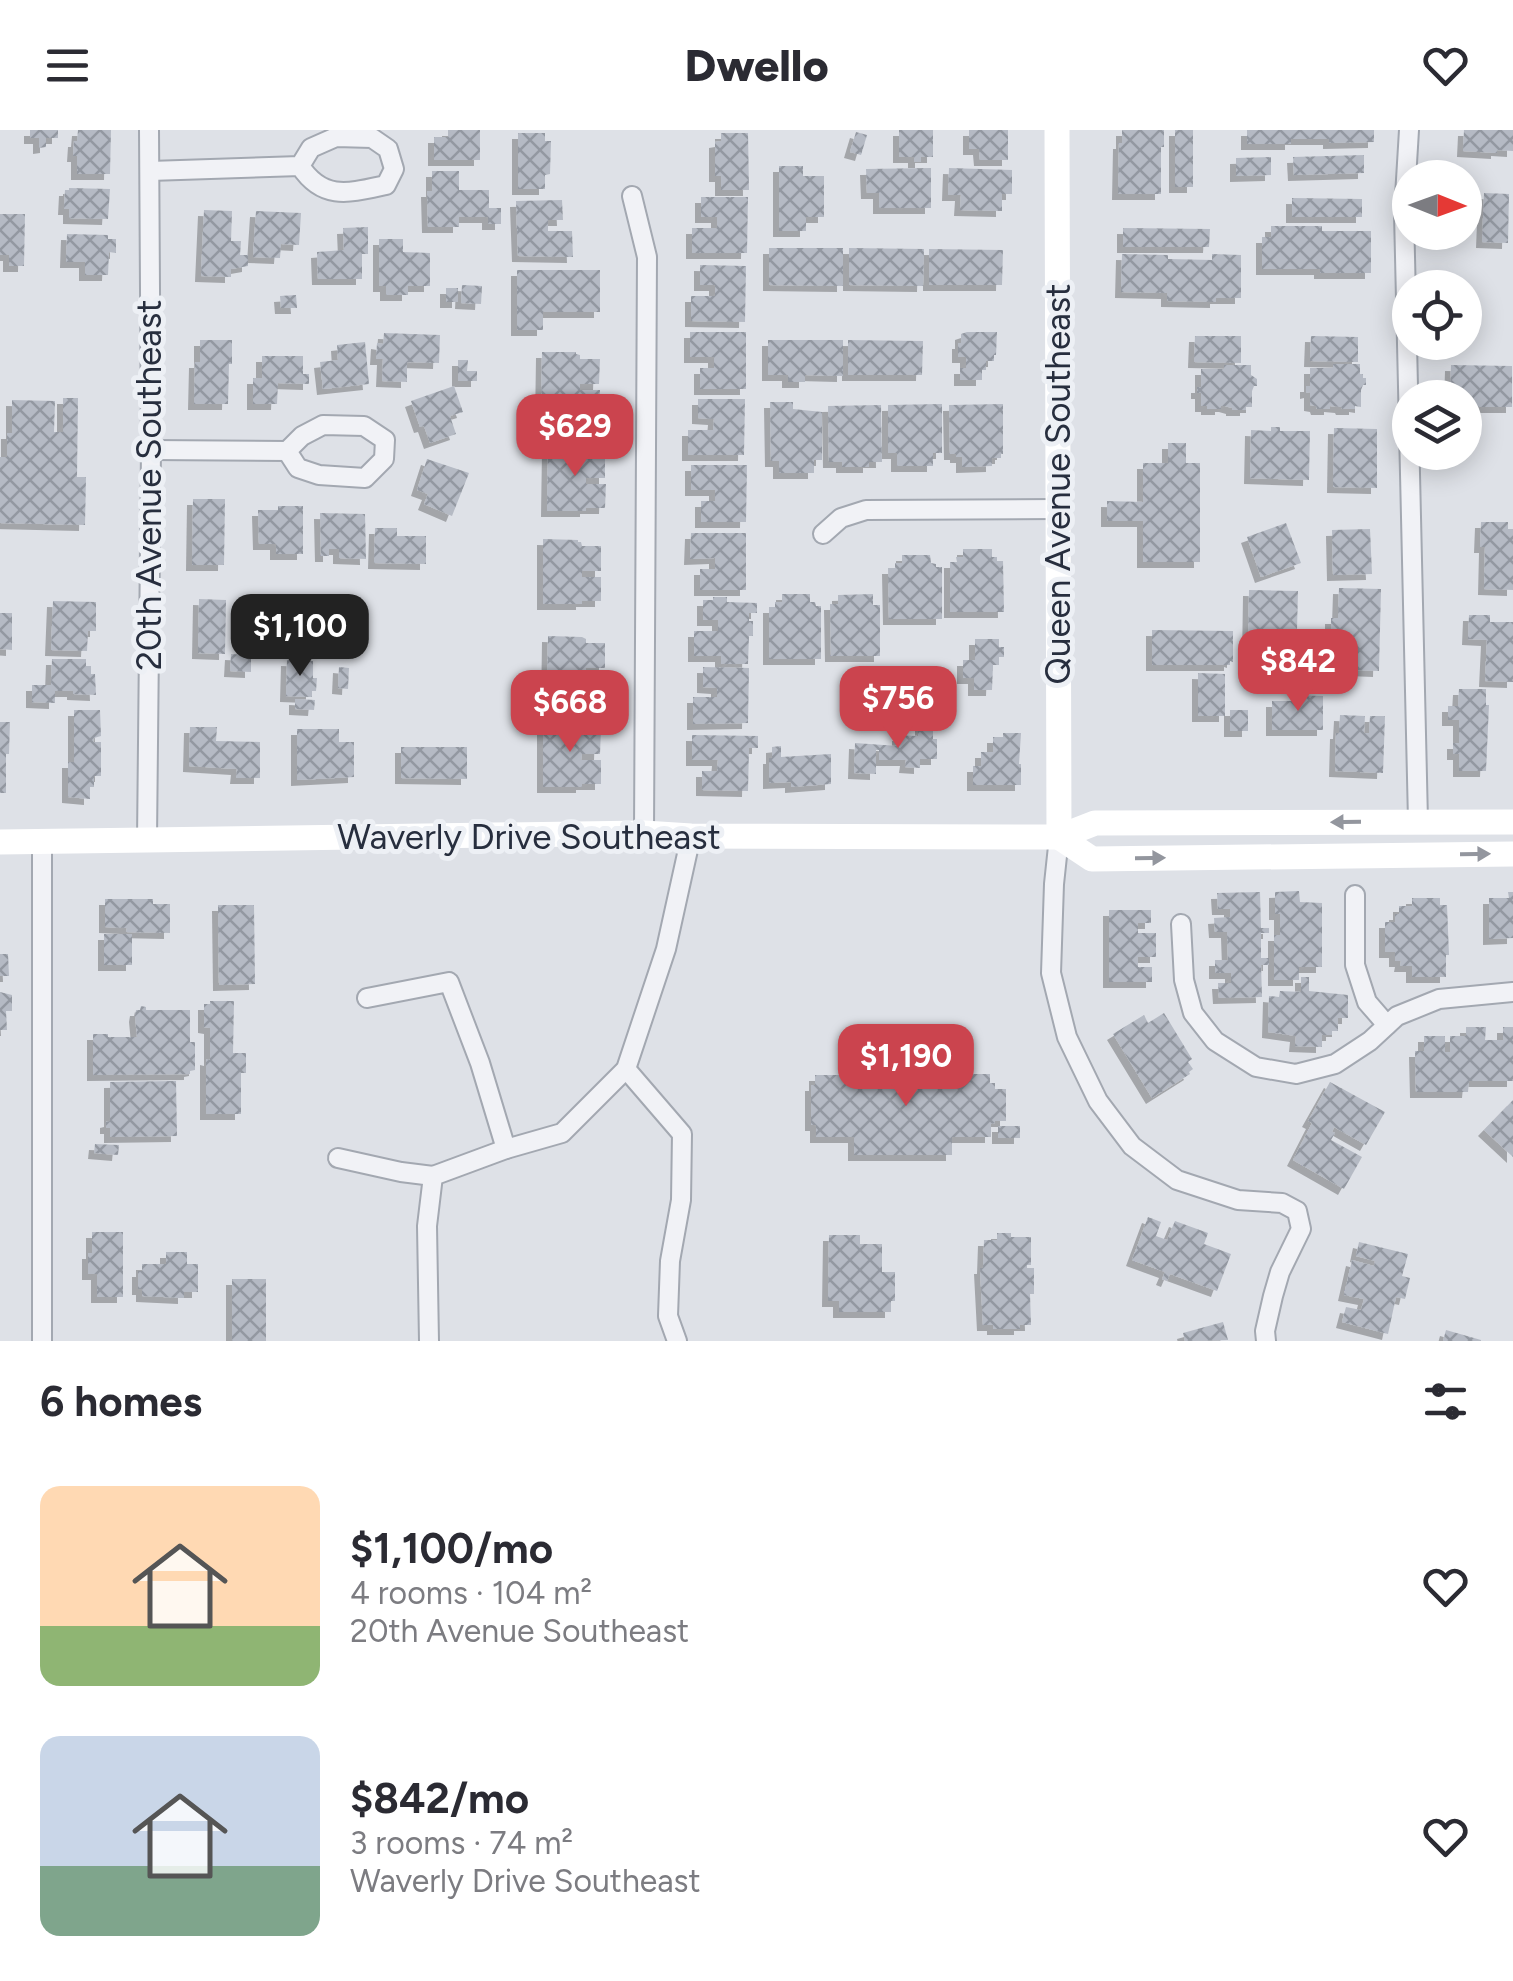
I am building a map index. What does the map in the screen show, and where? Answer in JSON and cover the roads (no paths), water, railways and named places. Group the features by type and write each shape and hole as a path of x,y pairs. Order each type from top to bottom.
{"main road":[{"name":"Queen Avenue Southeast","path":"1057,130 1059,837"},
{"name":"Waverly Drive Southeast","path":"0,842 644,833 1059,837 1094,823 1513,822"},
{"name":"Waverly Drive Southeast","path":"1059,837 1092,859 1513,854"}],"street":[{"name":"20th Avenue Southeast","path":"147,840 149,130"},
{"path":"1409,130 1404,213 1418,821"},
{"path":"336,137 372,138 388,149 394,169 386,185 325,191 310,181 300,166 310,148 336,137"},
{"path":"150,171 300,166"},
{"path":"632,196 647,257 644,833"},
{"path":"151,450 287,452 302,436 323,425 364,426 385,440 384,459 365,478 308,472 298,468 287,452"},
{"path":"822,534 841,518 866,510 1058,508"},
{"path":"338,1158 433,1176 562,1133 626,1069 666,949 690,836"},
{"path":"1059,837 1052,973 1067,1037 1098,1101 1132,1146 1177,1180 1238,1200 1282,1204 1297,1212 1300,1229 1280,1272 1265,1330 1266,1341"},
{"path":"42,841 42,1341"},
{"path":"1355,895 1355,965 1367,1002 1387,1025"},
{"path":"1181,924 1184,980 1193,1012 1215,1042 1256,1066 1296,1074 1335,1064 1398,1016 1439,999 1513,992"},
{"path":"367,998 449,982 506,1149"},
{"path":"626,1069 682,1134 681,1200 670,1261 668,1316 677,1341"},
{"path":"429,1341 427,1226 433,1176"}]}
